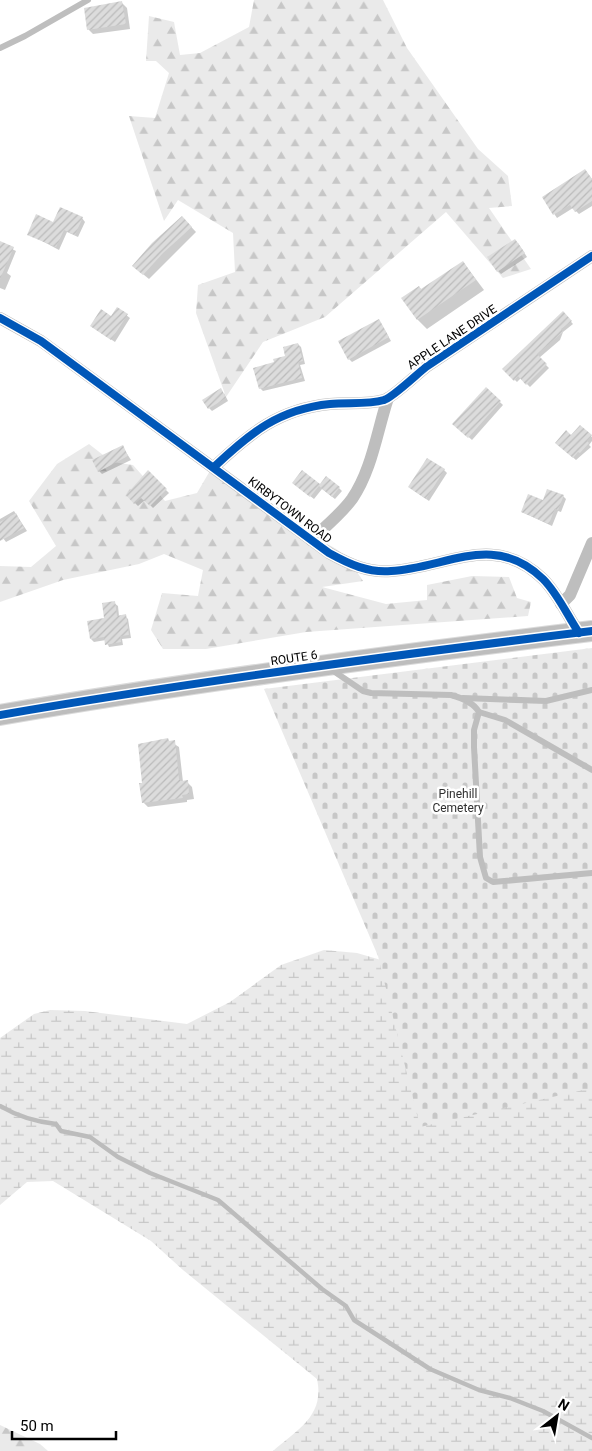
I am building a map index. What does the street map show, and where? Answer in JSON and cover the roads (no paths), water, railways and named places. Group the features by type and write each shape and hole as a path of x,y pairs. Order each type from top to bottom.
{"main road":[{"name":"ROUTE 6","path":"0,715 116,695 326,665 585,632"}],"street":[{"name":"APPLE LANE DRIVE","path":"214,467 242,441 268,422 282,415 298,409 322,405 388,398 426,368 592,256"},
{"name":"KIRBYTOWN ROAD","path":"0,318 41,341 311,540 339,558 374,571 406,569 469,554 500,555 530,568 548,584 561,604 585,632"},
{"path":"311,540 343,510 356,492 368,466 388,398"},
{"path":"561,604 570,595 592,543"}],"lane":[{"path":"0,48 26,36 88,0"},
{"path":"326,665 363,691 461,698 546,701 592,690"},
{"path":"461,698 476,707 479,712 505,720 592,770"},
{"path":"479,712 474,730 474,746 480,857 486,878 493,882 592,873"}],"waterway":[{"path":"0,1106 27,1118 56,1124 61,1131 90,1137 118,1157 150,1173 218,1200 322,1289 346,1306 354,1320 430,1369 479,1390 510,1398 543,1411 592,1438"}],"park label":[{"name":"Pinehill Cemetery","path":"458,801"}]}
